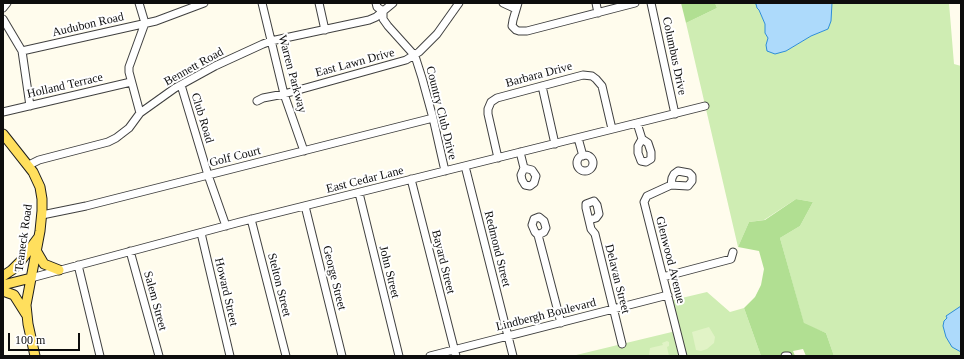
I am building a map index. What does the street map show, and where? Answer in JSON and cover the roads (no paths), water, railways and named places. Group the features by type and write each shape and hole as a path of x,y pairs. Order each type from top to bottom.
{"main road":[{"name":"Teaneck Road","path":"3,134 29,165 36,177 42,203 39,235 26,305 35,356"},
{"path":"3,276 20,262 39,235"},
{"path":"36,252 44,264 58,270"},
{"path":"3,285 31,278"},
{"path":"3,291 14,295 27,316"}],"street":[{"path":"3,8 6,3"},
{"path":"139,3 145,23 130,61 129,72 140,113"},
{"name":"Audubon Road","path":"22,51 156,21 204,3"},
{"name":"Warren Parkway","path":"262,3 284,94 304,151"},
{"path":"319,3 325,30"},
{"name":"Country Club Drive","path":"376,3 377,7 383,11 383,19 388,26 414,56 422,78 433,118 445,171"},
{"name":"Bennett Road","path":"29,165 39,160 108,142 129,128 140,113 181,85 215,66 271,41 376,18 393,3"},
{"name":"East Lawn Drive","path":"257,101 263,98 284,94 398,64 414,56 437,34 459,3"},
{"path":"503,3 517,6 512,26 516,30 520,31 527,31 635,3"},
{"path":"596,3 598,13"},
{"name":"Columbus Drive","path":"652,3 675,114"},
{"path":"3,19 22,51 30,106"},
{"name":"Barbara Drive","path":"498,158 488,114 489,105 497,98 583,75 592,76 600,82 604,90 612,130"},
{"name":"Holland Terrace","path":"3,112 131,82"},
{"name":"Club Road","path":"181,85 208,175 226,226"},
{"path":"542,86 555,144"},
{"name":"East Cedar Lane","path":"31,278 251,219 705,106"},
{"name":"Golf Court","path":"42,215 63,210 82,208 433,118"},
{"path":"637,123 642,139"},
{"path":"578,138 583,156"},
{"path":"520,152 524,168"},
{"name":"Redmond Street","path":"466,166 513,356"},
{"name":"Bayard Street","path":"412,180 455,353"},
{"name":"Glenwood Avenue","path":"671,185 647,196 644,202 683,356"},
{"name":"John Street","path":"359,193 399,356"},
{"name":"George Street","path":"306,206 342,356"},
{"name":"Stelton Street","path":"251,219 286,356"},
{"name":"Delavan Street","path":"589,220 591,229 595,234 622,344"},
{"name":"Howard Street","path":"201,233 230,356"},
{"path":"538,235 561,322"},
{"name":"Salem Street","path":"130,251 159,356"},
{"path":"663,278 731,259 734,252"},
{"path":"78,265 100,356"},
{"name":"Lindbergh Boulevard","path":"430,356 455,353 507,336 668,295"}],"water":[{"path":"754,3 832,3 831,21 828,29 811,36 786,51 775,54 767,51 766,45 768,38 765,33 765,24 756,4"},
{"path":"961,306 961,352 952,347 946,337 943,326 944,321 947,318 946,316"}]}
